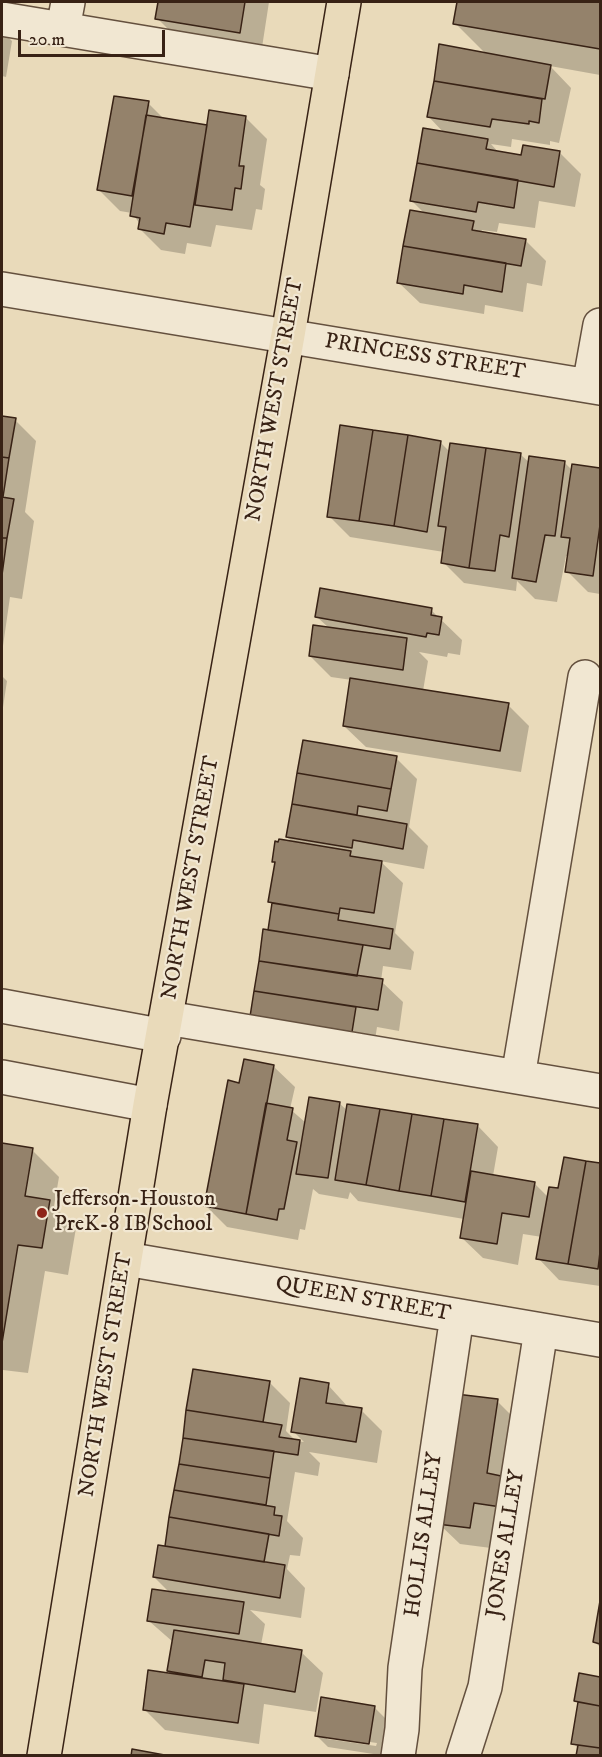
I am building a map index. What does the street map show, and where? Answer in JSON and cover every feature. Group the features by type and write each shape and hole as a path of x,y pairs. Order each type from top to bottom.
{"main road":[{"name":"NORTH WEST STREET","path":"44,1755 150,1105 166,1027 288,335 344,2"}],"street":[{"path":"2,19 65,15 332,74"},
{"name":"PRINCESS STREET","path":"2,289 595,387"},
{"path":"595,387 600,325"},
{"path":"518,1077 585,676"},
{"path":"2,1006 518,1077 600,1091"},
{"path":"2,1077 150,1105"},
{"name":"QUEEN STREET","path":"126,1259 600,1340"},
{"name":"HOLLIS ALLEY","path":"398,1755 405,1668 457,1316"},
{"name":"JONES ALLEY","path":"463,1755 484,1687 541,1330"}],"building":[{"path":"158,2 245,2 240,33 155,19"},
{"path":"457,2 600,2 600,49 453,24"},
{"path":"439,44 551,65 545,99 434,81"},
{"path":"434,81 542,99 539,123 529,121 529,124 492,119 490,127 427,117"},
{"path":"114,96 149,101 132,196 97,190"},
{"path":"209,110 246,116 239,166 244,166 241,189 235,188 232,210 195,205"},
{"path":"146,115 207,125 190,227 166,223 164,234 138,229 140,218 130,216"},
{"path":"423,128 488,139 486,149 521,155 523,145 560,151 554,187 417,163"},
{"path":"417,163 518,180 514,208 478,202 476,212 410,201"},
{"path":"410,210 474,221 472,230 526,239 521,266 403,246"},
{"path":"403,246 506,263 502,292 464,285 463,294 397,283"},
{"path":"2,416 16,418 9,458 2,457"},
{"path":"340,425 373,430 359,521 327,517"},
{"path":"373,430 408,435 394,526 359,521"},
{"path":"408,435 441,441 427,532 394,526"},
{"path":"450,443 486,448 469,568 441,563 446,527 438,526"},
{"path":"486,448 521,453 509,537 500,535 495,571 469,568"},
{"path":"529,456 565,461 555,536 545,535 536,582 512,578"},
{"path":"2,457 9,458 3,497 2,497"},
{"path":"572,464 600,468 600,525 593,576 565,572 570,538 561,537"},
{"path":"2,497 14,499 7,538 2,538"},
{"path":"2,538 7,538 2,575"},
{"path":"320,588 432,608 431,615 442,617 439,635 427,633 426,637 315,617"},
{"path":"313,625 407,638 403,670 309,656"},
{"path":"350,678 509,703 500,751 343,726"},
{"path":"303,740 397,756 391,789 297,773"},
{"path":"297,773 391,789 387,811 358,806 357,815 292,804"},
{"path":"292,804 407,824 403,849 353,840 352,848 286,837"},
{"path":"279,839 351,851 350,856 382,861 374,913 340,908 339,914 268,902 275,862 272,862 275,841 278,842"},
{"path":"272,903 339,914 338,920 393,929 390,949 268,930"},
{"path":"263,929 363,945 357,976 259,961"},
{"path":"259,961 383,979 378,1010 254,991"},
{"path":"254,991 356,1007 352,1032 249,1023"},
{"path":"244,1059 274,1065 246,1214 204,1206 228,1080 239,1083"},
{"path":"309,1097 340,1102 328,1178 296,1174"},
{"path":"266,1103 293,1108 287,1140 297,1142 284,1209 279,1209 277,1220 246,1214"},
{"path":"347,1104 380,1109 366,1185 335,1180"},
{"path":"380,1109 412,1114 399,1191 366,1185"},
{"path":"412,1114 444,1119 431,1196 399,1191"},
{"path":"444,1119 478,1124 465,1202 431,1196"},
{"path":"2,1143 33,1148 25,1196 50,1200 42,1248 18,1245 2,1343"},
{"path":"564,1157 586,1161 568,1264 536,1259 549,1187 558,1188"},
{"path":"586,1161 600,1163 598,1269 568,1264"},
{"path":"471,1171 535,1182 529,1217 502,1213 497,1244 460,1238"},
{"path":"193,1369 270,1381 263,1422 186,1410"},
{"path":"300,1378 329,1383 326,1403 362,1408 356,1442 291,1432"},
{"path":"456,1394 498,1399 487,1473 506,1477 501,1507 474,1503 470,1528 437,1524"},
{"path":"186,1410 282,1425 279,1437 300,1440 298,1455 183,1438"},
{"path":"183,1438 274,1451 270,1478 179,1464"},
{"path":"179,1464 270,1478 266,1505 174,1490"},
{"path":"174,1490 275,1507 274,1515 282,1516 279,1536 169,1517"},
{"path":"169,1517 269,1534 264,1562 165,1546"},
{"path":"158,1545 285,1565 280,1598 153,1577"},
{"path":"152,1589 244,1602 239,1634 147,1621"},
{"path":"600,1601 600,1644 593,1642"},
{"path":"174,1630 302,1650 295,1692 223,1680 225,1663 205,1660 202,1677 167,1671"},
{"path":"148,1670 244,1684 238,1723 143,1710"},
{"path":"579,1673 600,1677 600,1706 574,1701"},
{"path":"321,1697 375,1706 369,1744 315,1736"},
{"path":"578,1702 600,1706 600,1748 571,1744"},
{"path":"578,1745 600,1748 600,1756 576,1756"},
{"path":"132,1749 170,1756 131,1756"}],"place":[{"name":"Jefferson-Houston PreK-8 IB School","path":"42,1213"}]}
